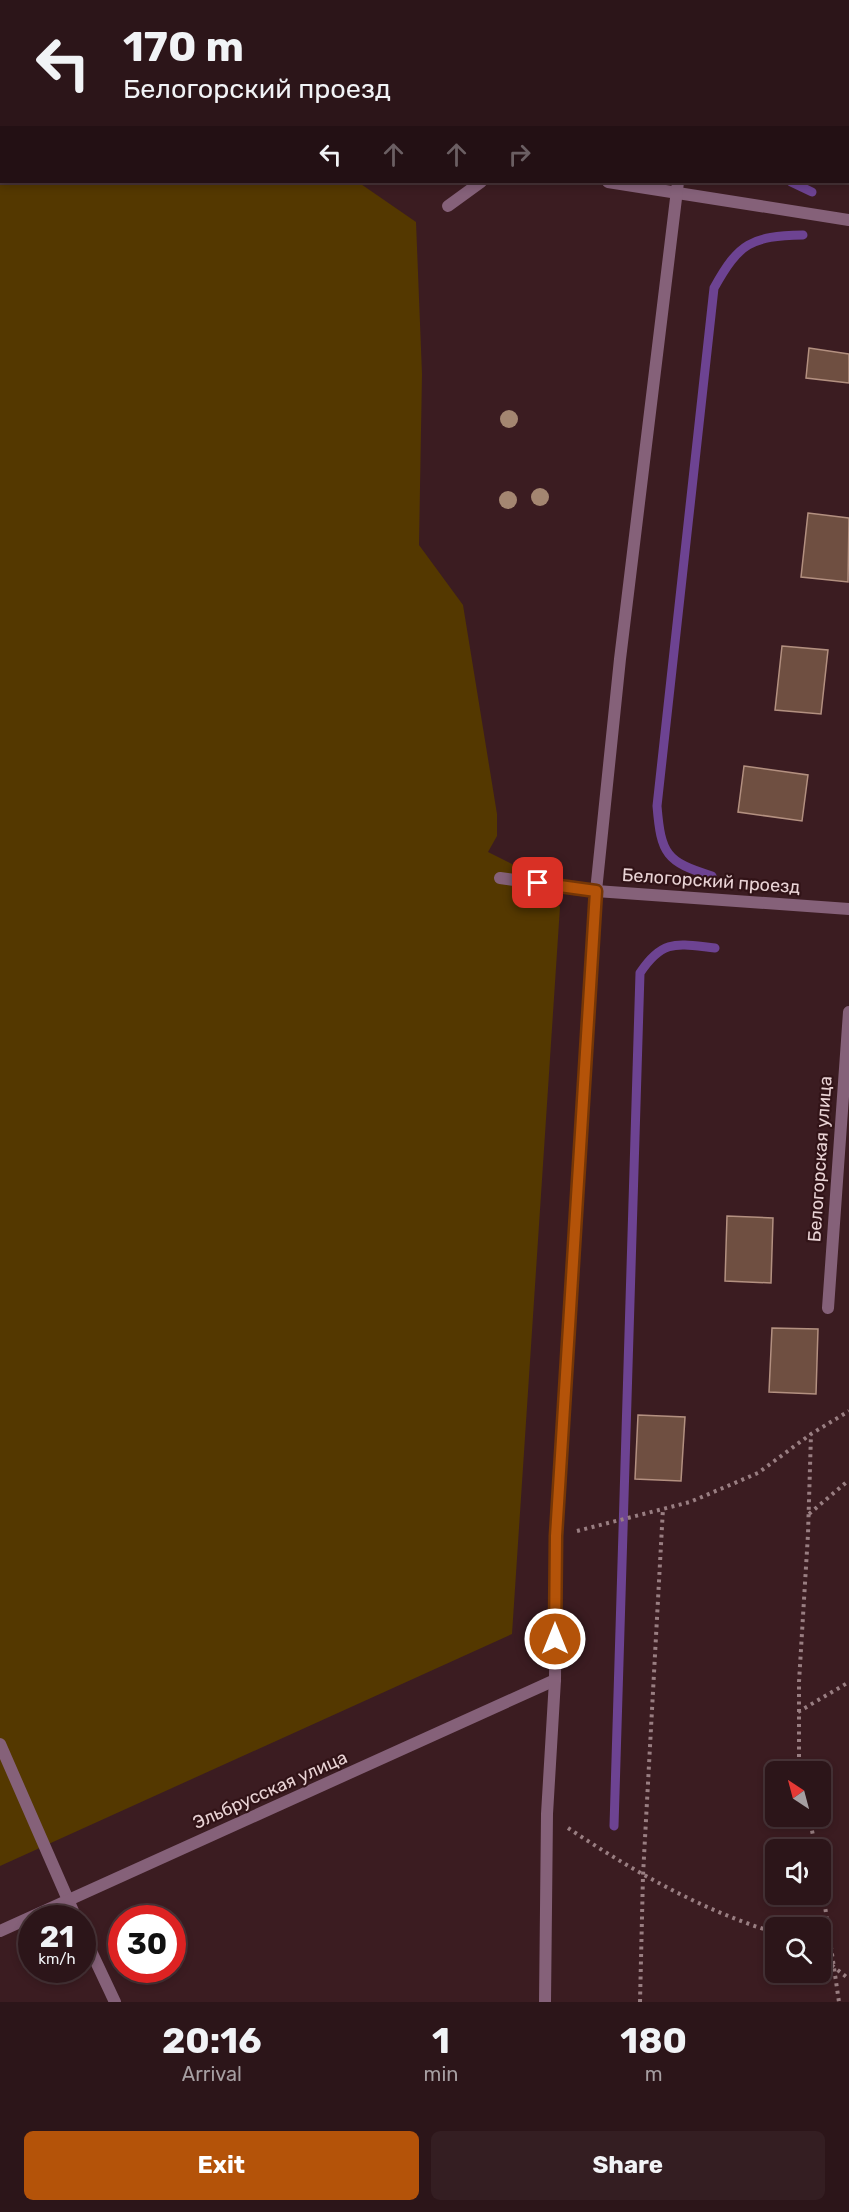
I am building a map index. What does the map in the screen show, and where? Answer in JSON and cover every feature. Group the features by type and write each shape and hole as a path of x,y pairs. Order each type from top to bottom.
{"street":[{"path":"448,206 480,183"},
{"path":"622,183 676,187 849,220"},
{"path":"545,2002 547,1814 555,1680 556,1536 596,891 620,659 676,187"},
{"name":"Белогорский проезд","path":"500,878 596,891 849,909"},
{"name":"Белогорская улица","path":"828,1308 849,1012"},
{"name":"Эльбрусская улица","path":"0,1931 69,1902 555,1680"},
{"path":"0,1744 70,1905"},
{"path":"96,1962 115,2002"}],"path":[{"path":"556,1536 690,1502 758,1473 811,1434 849,1411"},
{"path":"799,1761 798,1713 811,1434"},
{"path":"809,1515 849,1480"},
{"path":"640,2002 643,1875 663,1508"},
{"path":"798,1713 849,1682"},
{"path":"547,1814 643,1875 700,1903 765,1929"},
{"path":"825,1905 839,2002"},
{"path":"831,1964 849,1979"}],"shaded area":[{"path":"0,183 359,183 416,222 422,374 419,545 463,605 497,814 497,836 488,852 536,876 560,907 512,1634 0,1866"}],"building":[{"path":"809,348 849,354 849,383 806,378"},
{"path":"808,513 849,518 848,582 801,577"},
{"path":"782,646 828,650 821,714 775,710"},
{"path":"744,766 808,775 802,821 738,812"},
{"path":"727,1216 773,1218 771,1283 725,1281"},
{"path":"772,1328 818,1329 816,1394 769,1392"},
{"path":"638,1415 685,1417 681,1481 635,1479"}],"waterway":[{"path":"793,183 812,192"},
{"path":"712,876 685,866 669,854 661,835 657,806 714,288 731,261 748,245 771,237 803,235"},
{"path":"614,1826 640,973 656,954 672,946 691,945 715,948"}],"route":[{"path":"538,883 596,891 556,1536 555,1639"}]}
